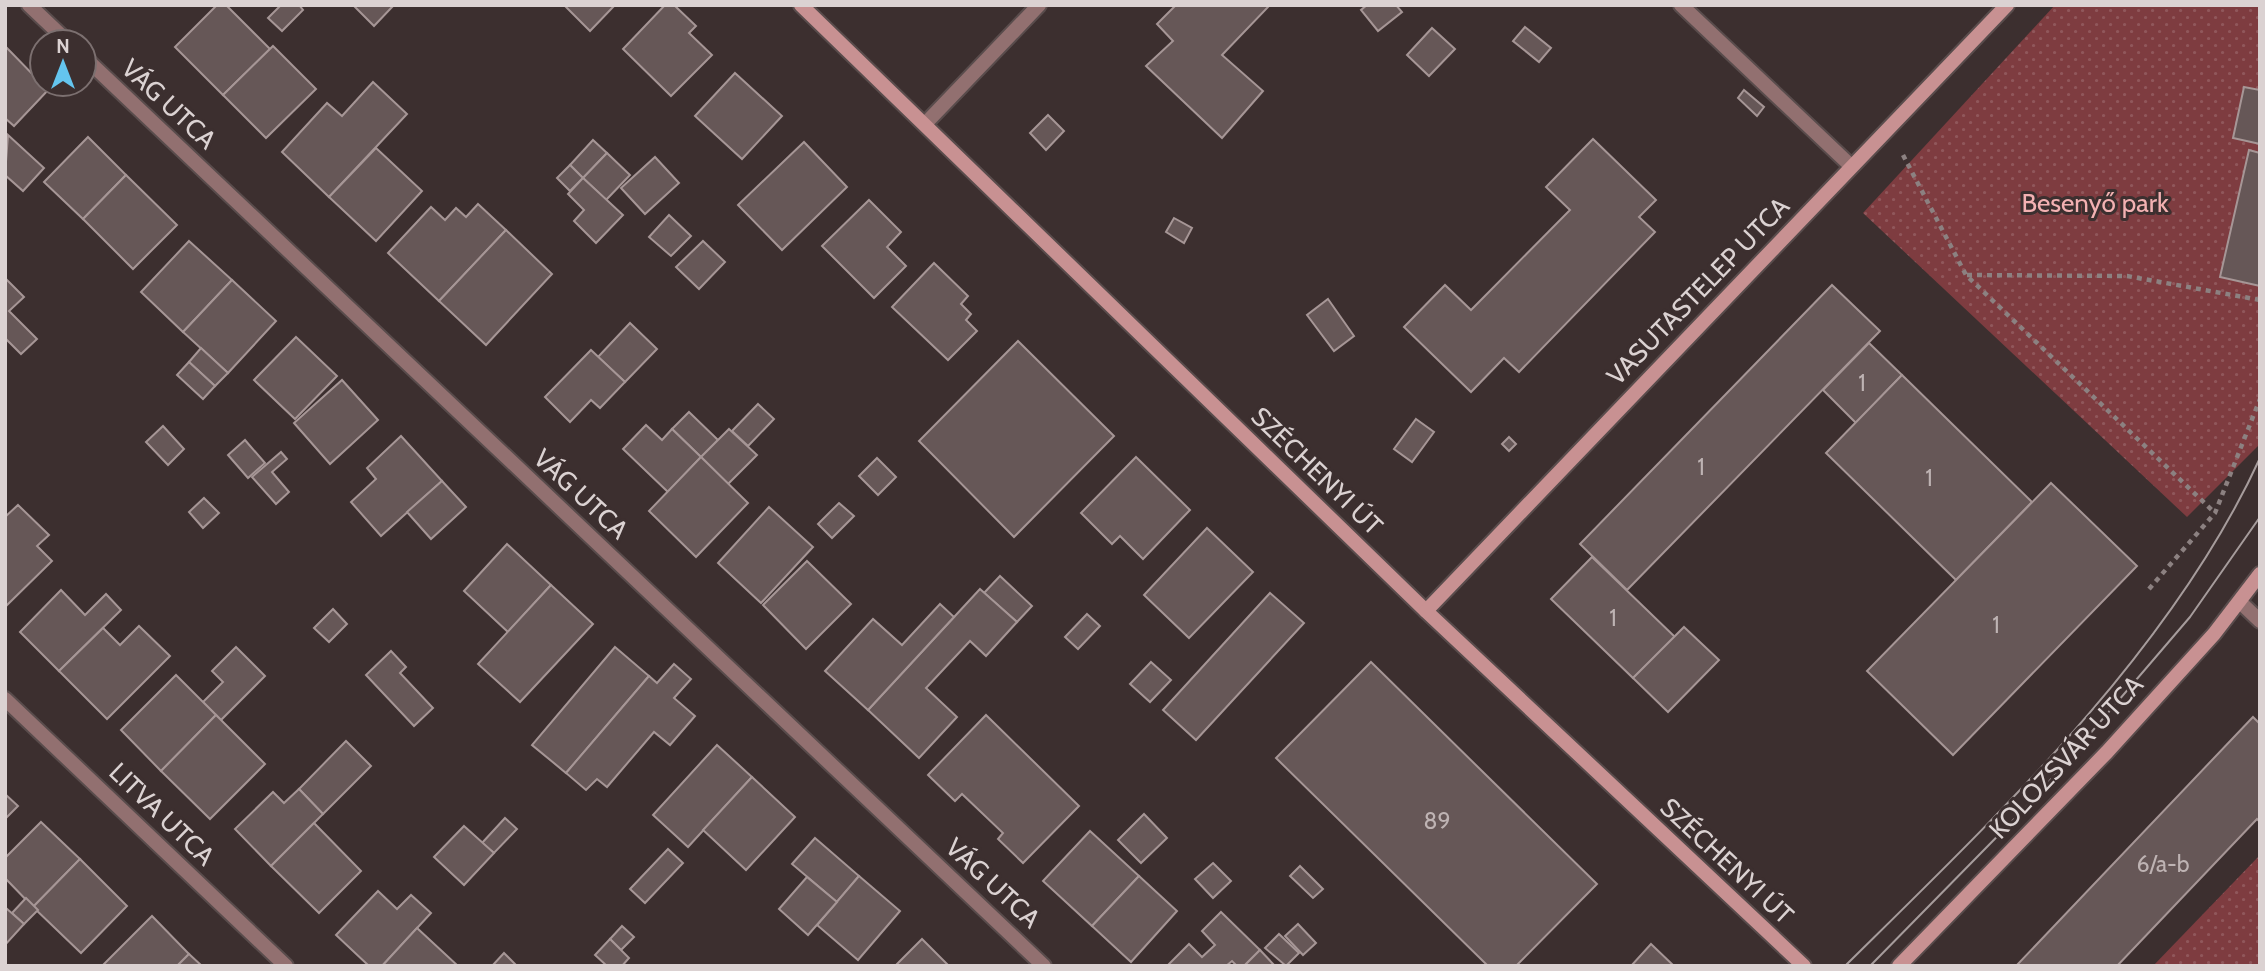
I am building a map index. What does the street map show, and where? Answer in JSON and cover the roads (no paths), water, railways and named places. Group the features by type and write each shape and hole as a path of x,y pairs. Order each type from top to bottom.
{"street":[{"path":"29,5 53,28"},
{"name":"SZÉCHENYI ÚT","path":"801,5 1426,611 1804,966"},
{"path":"925,124 1039,5"},
{"path":"1681,5 1851,166"},
{"name":"VASUTASTELEP UTCA","path":"1426,611 2007,5"},
{"name":"VÁG UTCA","path":"98,70 1044,966"},
{"name":"KOLOZSVÁR UTCA","path":"1899,966 2107,752 2240,602 2260,574"},
{"path":"2240,602 2260,621"},
{"name":"LITVA UTCA","path":"5,699 286,966"}],"tram line":[{"path":"1845,966 2019,791 2076,729 2129,665 2179,598 2223,529 2260,458"},
{"path":"1870,966 2035,798 2190,617 2260,517"}],"park label":[{"name":"Besenyő park","path":"2095,203"}]}
